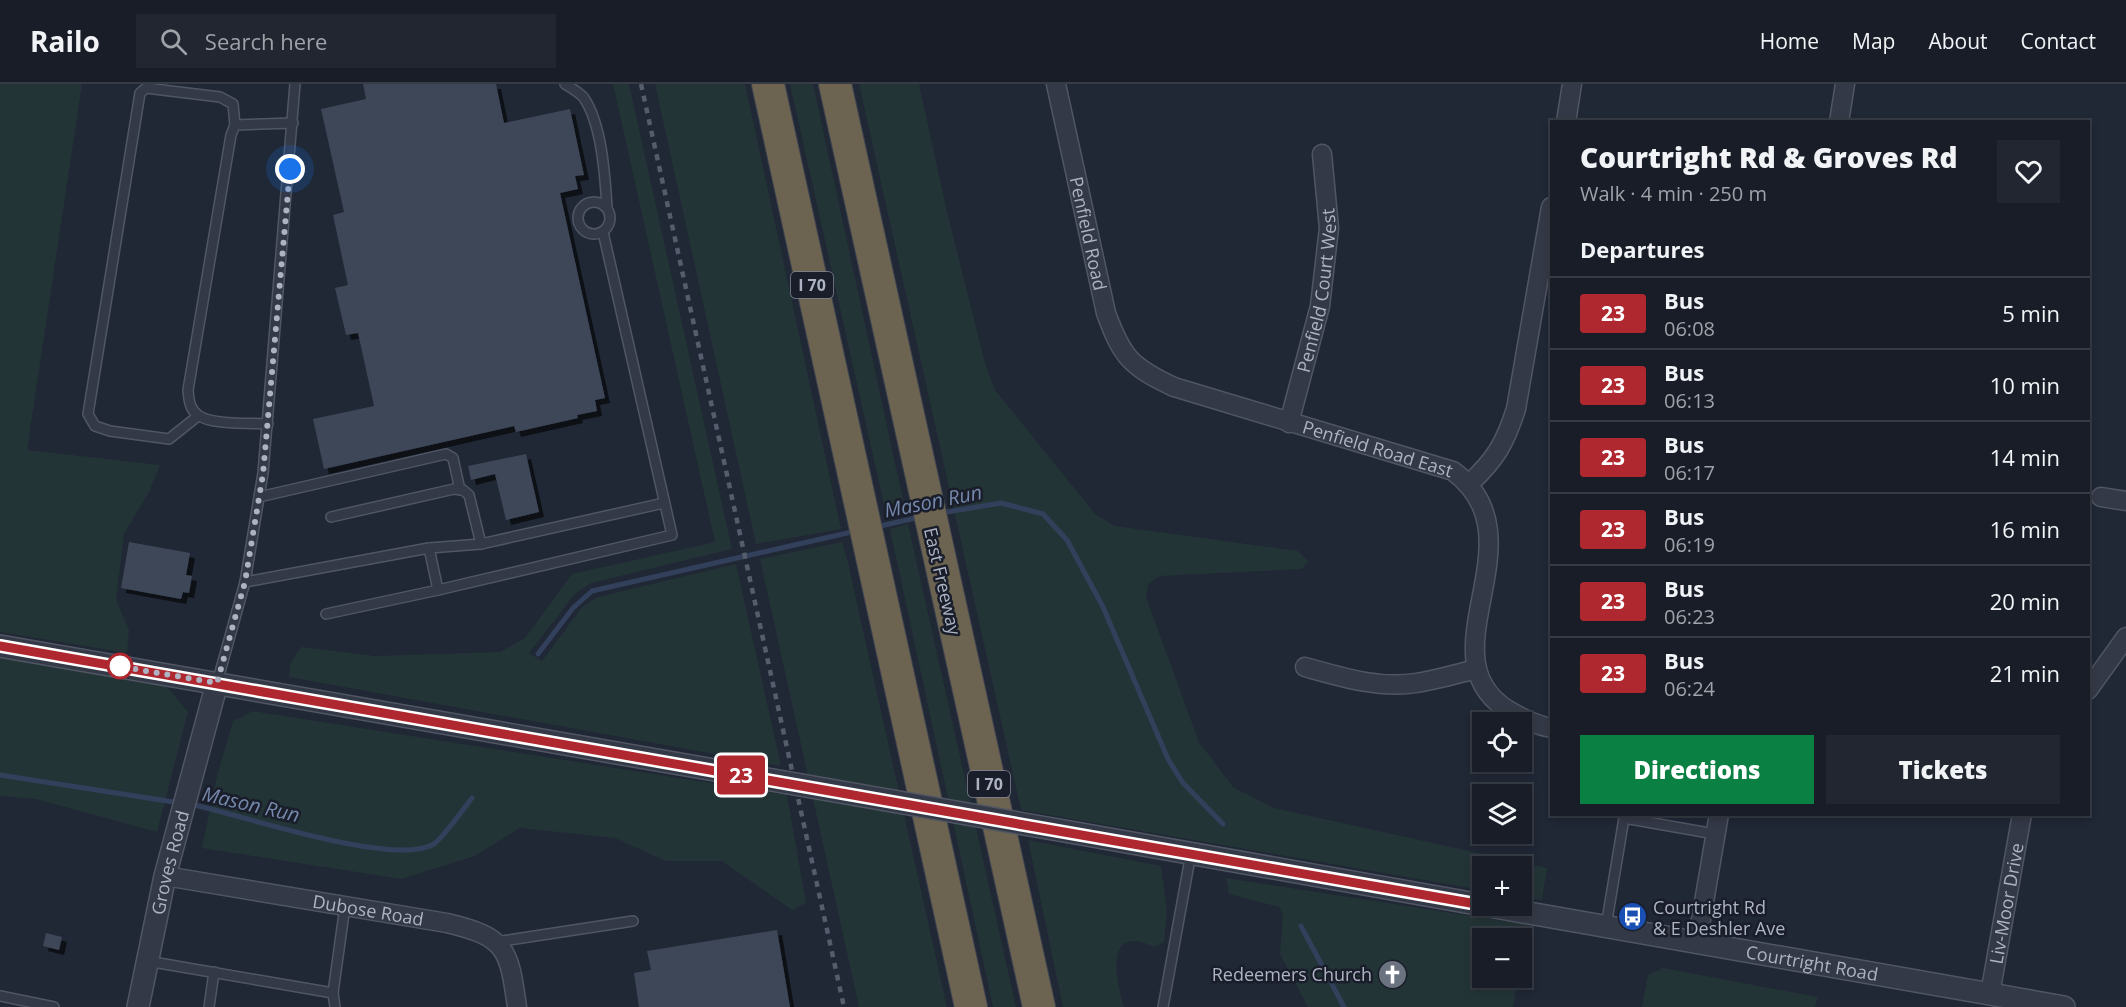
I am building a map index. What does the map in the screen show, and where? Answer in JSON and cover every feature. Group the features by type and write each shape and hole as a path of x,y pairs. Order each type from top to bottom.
{"highway":[{"name":"I 70","path":"768,84 971,1007"},
{"name":"East Freeway","path":"835,84 938,560 1039,1007"}],"street":[{"name":"Penfield Road","path":"1056,84 1106,313 1118,346 1142,372"},
{"path":"1566,120 1572,84"},
{"path":"1839,120 1845,84"},
{"name":"Penfield Court West","path":"1289,423 1320,306 1329,228 1322,154"},
{"path":"1469,484 1485,469 1505,442 1516,409 1550,213"},
{"name":"Penfield Road East","path":"1142,372 1174,387 1453,471 1469,484 1486,514 1490,532 1490,549 1475,633 1476,669 1498,705 1535,725 1550,728"},
{"path":"2101,497 2126,501"},
{"path":"2090,687 2126,637"},
{"path":"0,646 1472,903"},
{"path":"1305,667 1351,679 1386,684 1416,683 1476,669"},
{"name":"Groves Road","path":"138,1007 165,876 217,683"},
{"path":"1697,943 1719,816"},
{"name":"Liv-Moor Drive","path":"1990,994 2022,816"},
{"name":"Dubose Road","path":"165,876 447,923 482,931 496,942"},
{"name":"Courtright Road","path":"1532,914 2064,1007"},
{"path":"496,942 508,954 517,1007"}],"lane":[{"path":"217,683 245,582 259,497 268,424 295,84"},
{"path":"326,614 672,535 603,232 611,218 607,207 604,159 584,98 565,84"},
{"path":"198,416 180,427 175,437 169,439 110,431 95,426 88,414 140,93 146,88 220,97 233,104 235,125 231,135 188,390 190,406 198,416 216,421 268,424"},
{"path":"235,125 293,123"},
{"path":"603,232 587,232 579,224 579,214 588,203 598,202 607,207"},
{"path":"259,497 447,454 453,458 460,490"},
{"path":"331,517 460,490 469,495 481,544"},
{"path":"245,582 429,548 481,544 664,503"},
{"path":"429,548 438,590"},
{"path":"1606,927 1624,816 1715,834"},
{"path":"1163,1007 1191,853"},
{"path":"335,1007 333,993 345,906"},
{"path":"496,942 633,921"},
{"path":"147,961 333,993"},
{"path":"209,1007 214,972"},
{"path":"0,996 54,1007"}],"shaded area":[{"path":"0,84 82,84 27,450 160,465 149,492 124,534 116,600 129,630 127,653 0,632"},
{"path":"613,84 629,84 732,549 591,583 575,594 529,653 542,661 582,607 598,597 736,564 781,766 289,677 290,664 301,647 375,656 500,652 525,638 572,574 715,542"},
{"path":"655,84 745,84 841,529 756,544"},
{"path":"790,84 813,84 906,514 887,518"},
{"path":"859,84 919,84 947,212 985,363 995,390 1096,515 1115,526 1298,551 1308,561 1302,569 1160,576 1148,584 1146,597 1199,742 1233,787 1274,808 1492,856 1472,856 1472,888 1021,810"},
{"path":"908,524 1016,1007 993,1007 890,529"},
{"path":"842,542 947,1007 859,1007 760,559"},
{"path":"0,656 167,687 188,712 157,832 36,799 0,796"},
{"path":"253,711 787,795 806,903 792,910 722,861 666,861 615,838 520,828 475,856 401,879 202,848 217,776 233,721"},
{"path":"1028,840 1161,866 1167,911 1164,942 1154,947 1136,941 1126,943 1120,948 1116,967 1124,1007 1063,1007"},
{"path":"1532,865 1547,868 1542,900 1532,899"},
{"path":"1226,878 1535,926 1532,934 1532,928 1472,928 1472,988 1516,988 1513,1007 1308,1007 1280,954 1283,915 1279,907 1229,894"},
{"path":"1663,968 1818,997 1815,1007 1642,1007 1648,975"}],"building":[{"path":"363,84 496,84 504,123 570,109 584,175 575,176 578,189 560,193 605,398 595,400 597,411 577,415 578,418 516,432 514,426 324,469 313,419 374,406 358,333 346,335 335,288 348,285 333,215 344,212 321,109 366,99"},
{"path":"526,454 539,512 506,520 495,474 471,480 468,466"},
{"path":"129,542 190,553 186,575 192,576 189,593 183,592 181,599 121,588"},
{"path":"777,930 790,1007 639,1007 634,973 651,970 647,951"},
{"path":"46,933 62,937 59,950 43,946"}],"waterway":[{"name":"Mason Run","path":"941,513 1001,503 1043,514 1067,540 1103,607 1168,759 1183,783 1223,824"},
{"name":"Mason Run","path":"876,527 920,517"},
{"name":"Mason Run","path":"538,654 573,608 592,591 856,531"},
{"name":"Mason Run","path":"0,775 180,803"},
{"name":"Mason Run","path":"190,804 352,845 414,850 438,841 472,798"},
{"name":"Mason Run","path":"1301,926 1344,1007"}],"railway":[{"path":"641,84 844,1007"}],"bus line":[{"name":"23","path":"0,646 1472,903"}],"place":[{"name":"Courtright Rd & E Deshler Ave","path":"1632,917"},
{"name":"Redeemers Church","path":"1393,974"}],"route":[{"path":"120,666 117,666 217,683 241,601 263,474 290,169"}]}
